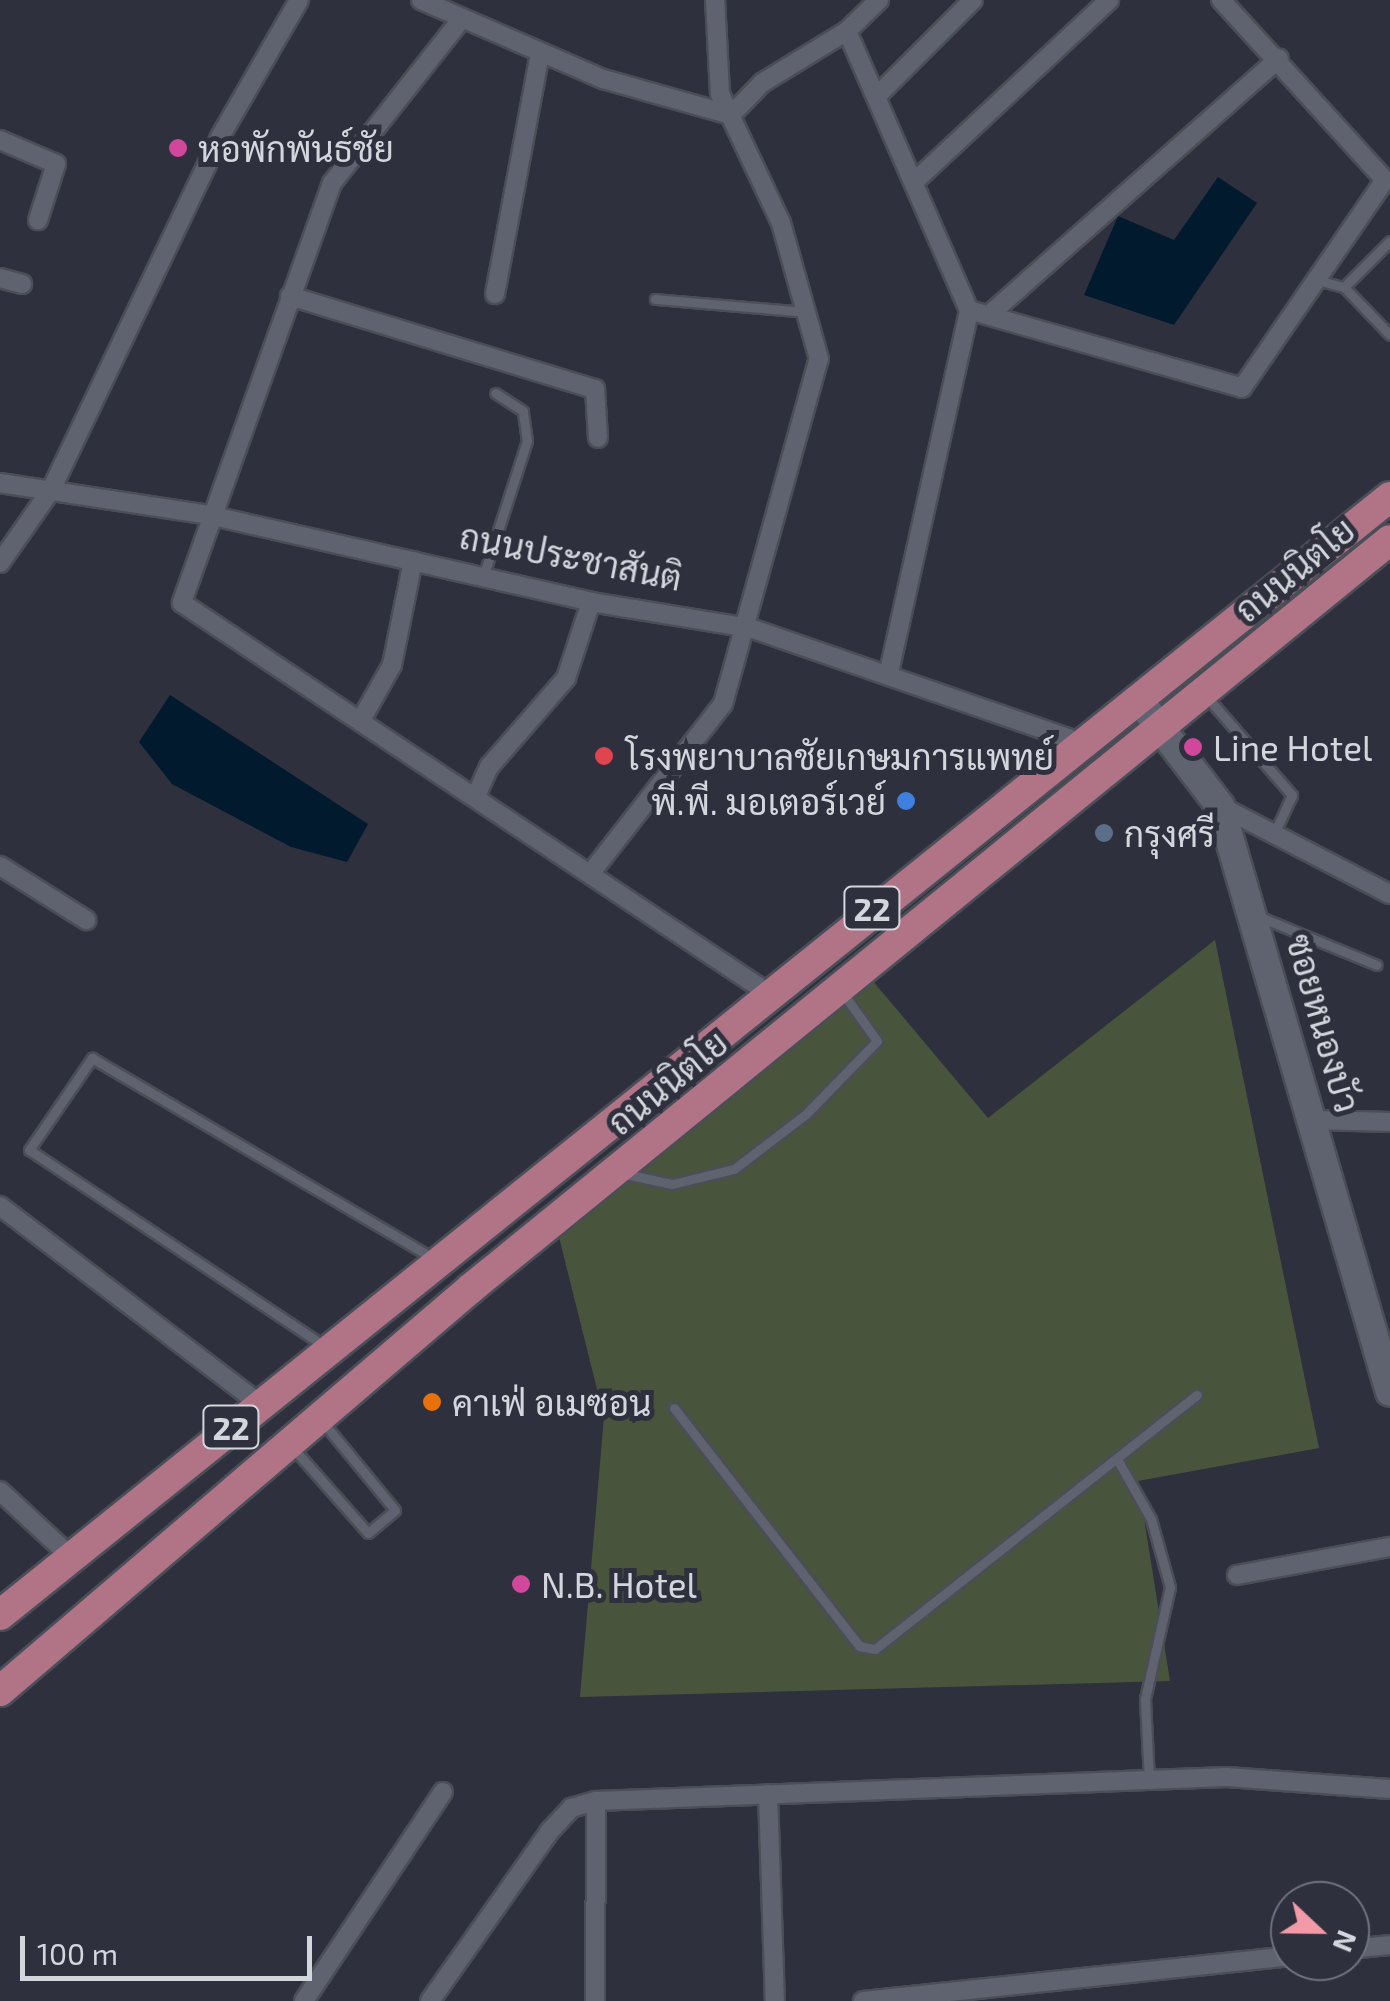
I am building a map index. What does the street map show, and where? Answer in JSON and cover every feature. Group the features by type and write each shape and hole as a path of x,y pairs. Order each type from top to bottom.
{"main road":[{"name":"ถนนนิตโย","path":"0,1616 765,991 1390,497"},
{"name":"ถนนนิตโย","path":"0,1691 321,1418 1104,768 1390,540"},
{"name":"ถนนประชาสันติ","path":"1082,743 1104,768"},
{"path":"663,1076 691,1110"}],"street":[{"path":"0,563 51,490 220,137 299,0"},
{"path":"421,0 460,21 540,54 731,116"},
{"path":"590,874 723,704 750,628 819,359 781,222 720,94 716,0"},
{"path":"731,116 762,83 847,31 879,0"},
{"path":"876,97 973,0"},
{"path":"914,182 1109,0"},
{"path":"969,310 1242,388 1388,184 1279,58 1221,0"},
{"path":"460,21 332,183 208,515 182,603 765,991"},
{"path":"847,31 969,310 889,672"},
{"path":"495,294 540,54"},
{"path":"989,315 1279,58"},
{"path":"0,140 56,164 38,220"},
{"path":"0,278 22,284"},
{"path":"290,296 595,389 598,438"},
{"name":"ถนนประชาสันติ","path":"0,483 208,515 591,602 750,628 889,672 1082,743"},
{"path":"362,720 392,665 413,562"},
{"path":"476,796 490,767 566,678 591,602"},
{"name":"ซอยหนองบัว","path":"1138,699 1220,806 1390,1392"},
{"path":"1220,806 1390,894"},
{"path":"0,866 86,920"},
{"path":"1313,1120 1390,1122"},
{"path":"0,1206 260,1404"},
{"path":"0,1492 71,1558"},
{"path":"1236,1575 1390,1548"},
{"path":"430,2001 549,1832 571,1808 596,1801 1149,1780 1390,1789"},
{"path":"304,2001 444,1792"},
{"path":"768,1794 776,2001"},
{"path":"595,2001 596,1801"},
{"path":"862,2001 1270,1958"}],"lane":[{"path":"1344,287 1390,242"},
{"path":"1317,280 1344,287 1390,335"},
{"path":"655,299 806,312"},
{"path":"483,577 527,441 523,411 496,393"},
{"path":"1202,691 1292,796 1274,834"},
{"path":"1253,914 1377,965"},
{"path":"617,1172 672,1184 734,1170 806,1114 877,1041 840,990"},
{"path":"328,1348 29,1150 92,1058 436,1260"},
{"path":"674,1408 866,1648 1197,1394"},
{"path":"290,1444 368,1533 395,1510 321,1418"},
{"path":"1117,1459 1152,1519 1170,1588 1145,1699 1149,1780"}],"green space":[{"path":"1215,940 1319,1448 1138,1481 1170,1681 580,1697 604,1417 558,1233 872,980 988,1118"}],"water":[{"path":"1218,177 1257,203 1174,325 1084,295 1118,216 1174,240"},
{"path":"170,695 368,824 347,862 291,847 172,784 139,742"}],"place":[{"name":"หอพักพันธ์ชัย","path":"178,148"},
{"name":"Line Hotel","path":"1193,747"},
{"name":"โรงพยาบาลชัยเกษมการแพทย์","path":"604,756"},
{"name":"พี.พี. มอเตอร์เวย์","path":"906,801"},
{"name":"กรุงศรี","path":"1104,833"},
{"name":"คาเฟ่ อเมซอน","path":"432,1402"},
{"name":"N.B. Hotel","path":"521,1584"}]}
